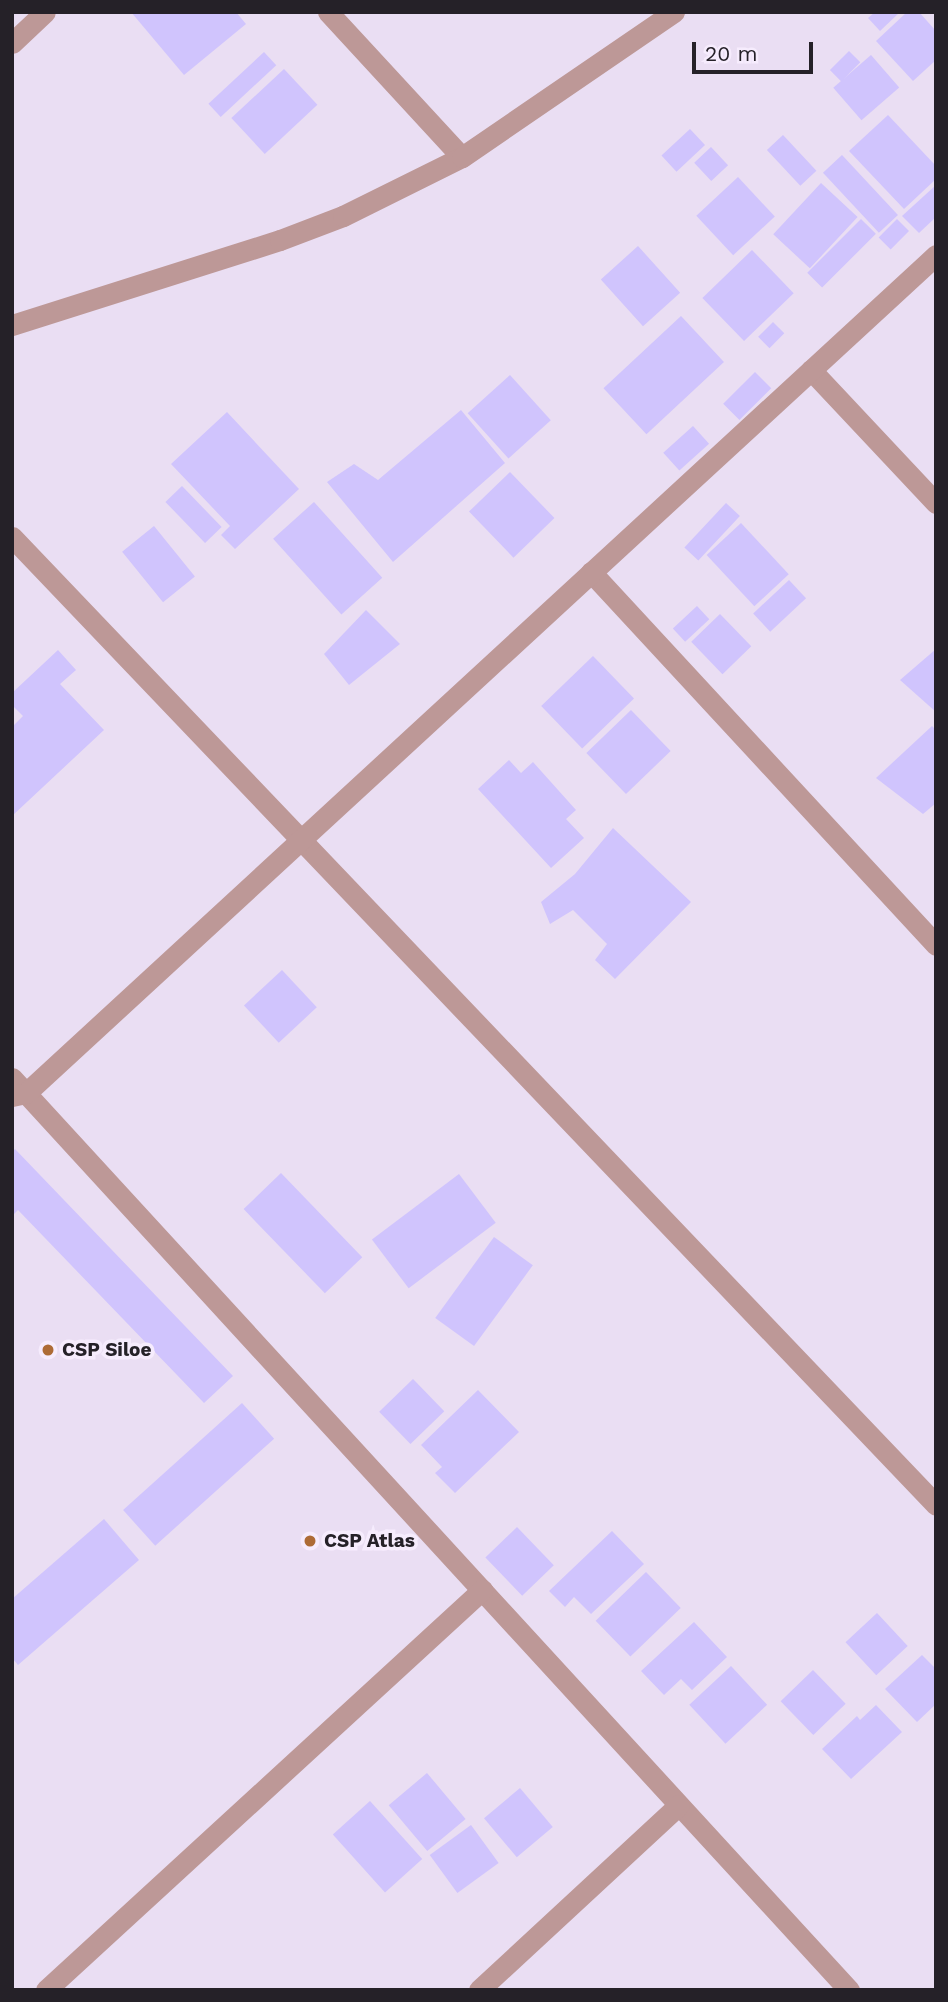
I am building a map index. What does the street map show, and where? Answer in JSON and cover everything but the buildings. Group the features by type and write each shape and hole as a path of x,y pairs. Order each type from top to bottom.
{"street":[{"path":"12,43 45,12"},
{"path":"328,12 461,157"},
{"path":"12,326 313,229 461,157 674,12"},
{"path":"849,1990 17,1089 301,840 936,255"},
{"path":"811,370 936,503"},
{"path":"12,537 936,1505"},
{"path":"591,572 936,945"},
{"path":"46,1990 482,1590"},
{"path":"479,1990 679,1805"}],"place":[{"name":"CSP Siloe","path":"48,1350"},
{"name":"CSP Atlas","path":"310,1541"}]}
